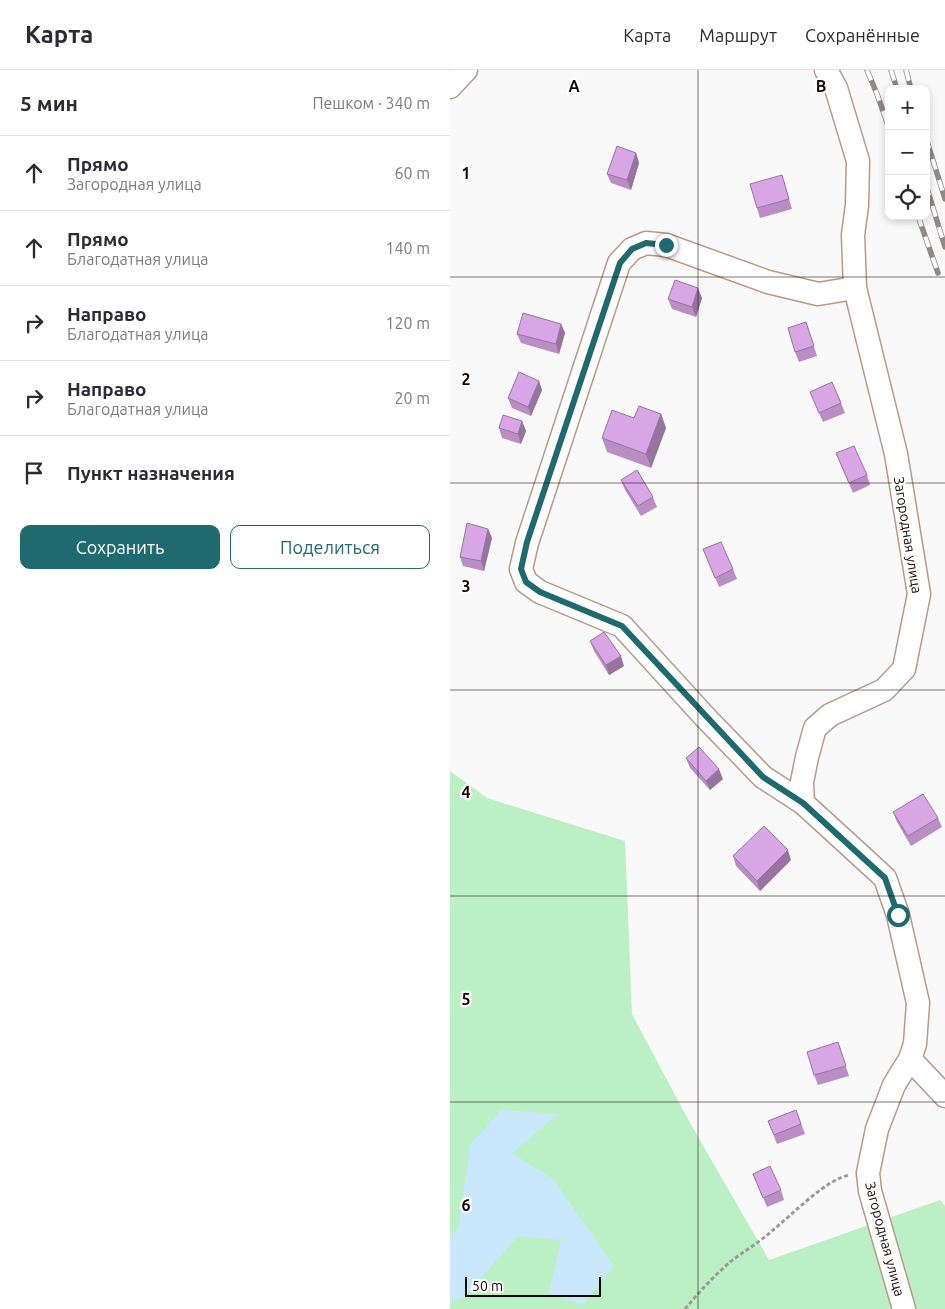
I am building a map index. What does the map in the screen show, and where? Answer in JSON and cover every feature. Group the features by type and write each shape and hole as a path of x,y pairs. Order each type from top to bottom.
{"street":[{"path":"450,87 466,70"},
{"name":"Загородная улица","path":"826,70 836,88 858,161 857,205 852,235 855,288 896,454 920,594 904,669 884,690 830,715 815,728 802,782 803,803 885,878 898,915 918,1004 916,1044 910,1059 894,1086 877,1129 868,1173 870,1191 904,1309"},
{"path":"803,803 763,777 622,626 540,592 526,582 521,569 527,542 620,263 632,249 646,243 666,245 768,282 818,294 855,288"},
{"path":"910,1059 945,1096"}],"path":[{"path":"685,1309 698,1293 731,1262 771,1232 823,1188 834,1180 845,1176 868,1173"}],"green space":[{"path":"450,771 487,798 625,841 632,1014 690,1123 769,1260 940,1200 945,1206 945,1309 450,1309"}],"water":[{"path":"501,1110 558,1114 512,1153 554,1180 614,1266 583,1305 549,1294 561,1240 518,1236 465,1296 450,1303 450,1234 458,1229 470,1145"}],"building":[{"path":"617,146 636,153 627,180 607,174"},
{"path":"782,175 789,199 757,208 750,184"},
{"path":"675,280 698,288 692,307 668,299"},
{"path":"523,313 561,324 556,344 517,334"},
{"path":"806,322 814,346 795,352 788,328"},
{"path":"519,372 539,381 528,407 508,398"},
{"path":"832,382 841,403 819,413 810,392"},
{"path":"639,406 661,414 646,454 602,438 612,410 634,418"},
{"path":"503,415 522,421 518,434 499,428"},
{"path":"854,446 867,475 849,483 836,453"},
{"path":"637,470 653,497 638,506 621,480"},
{"path":"467,523 488,529 481,561 460,557"},
{"path":"721,542 733,569 715,578 703,549"},
{"path":"604,632 621,656 606,665 590,641"},
{"path":"699,747 719,769 706,781 686,758"},
{"path":"923,794 938,818 908,836 893,812"},
{"path":"764,826 788,850 757,881 733,856"},
{"path":"838,1042 846,1066 814,1075 807,1052"},
{"path":"796,1110 801,1124 774,1135 768,1121"},
{"path":"770,1166 781,1190 763,1198 753,1174"}],"railway":[{"path":"867,70 885,117"},
{"path":"891,70 896,85"},
{"path":"906,70 910,85"},
{"path":"930,151 945,199"},
{"path":"930,198 945,247"},
{"path":"919,220 938,273"}],"route":[{"path":"666,245 646,243 632,249 620,263 527,542 521,569 526,582 540,592 622,626 763,777 803,803 885,878 898,915"}]}
